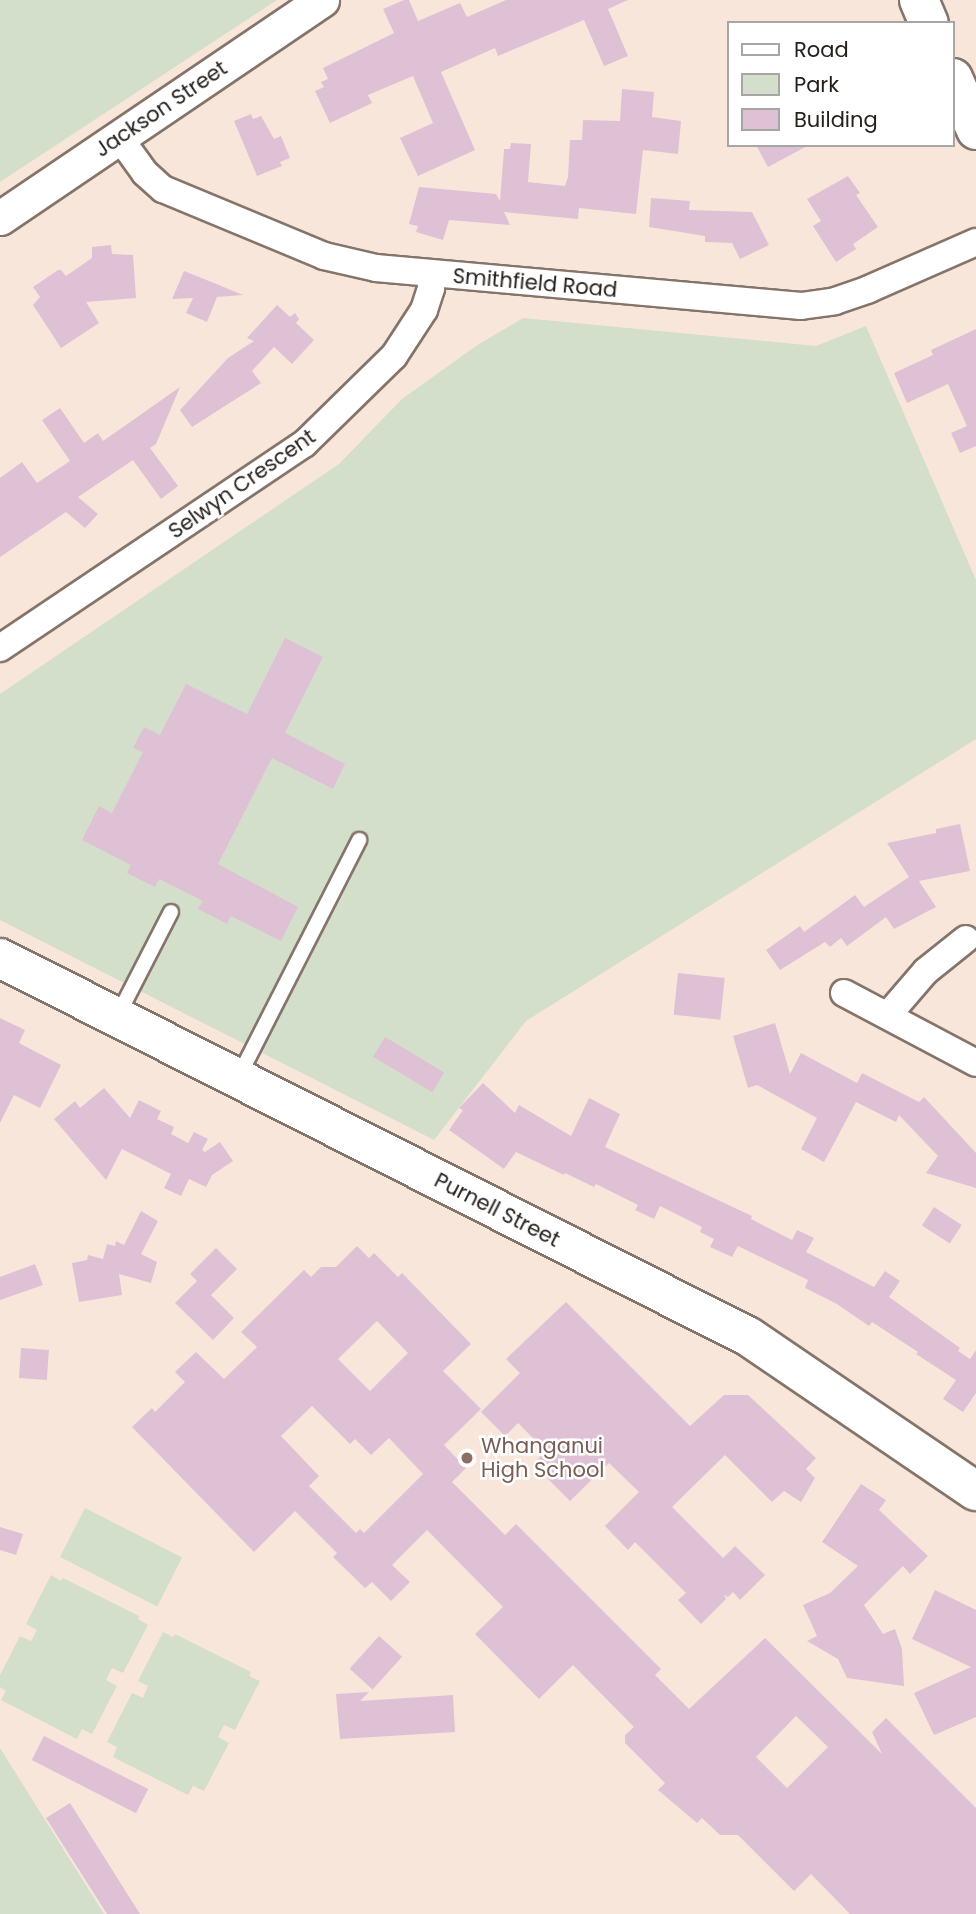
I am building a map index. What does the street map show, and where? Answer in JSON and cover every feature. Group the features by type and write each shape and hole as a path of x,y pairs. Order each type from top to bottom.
{"main road":[{"path":"919,0 928,21"},
{"path":"955,83 976,130"},
{"name":"Purnell Street","path":"0,958 749,1337 976,1491"}],"street":[{"name":"Jackson Street","path":"0,218 322,0"},
{"name":"Smithfield Road","path":"119,137 145,173 163,189 324,256 376,268 801,306 835,301 869,289 976,242"},
{"name":"Selwyn Crescent","path":"0,648 304,444 394,356 424,310 431,288 431,274"},
{"path":"888,1015 926,971 966,939"},
{"path":"844,993 976,1063"}],"lane":[{"path":"237,1079 359,840"},
{"path":"117,1017 171,912"}],"green space":[{"path":"0,0 277,0 0,182"},
{"path":"523,318 816,346 866,326 976,580 976,739 526,1021 434,1140 0,920 0,694 339,464 402,399 476,346"},
{"path":"85,1508 182,1557 157,1606 60,1557"},
{"path":"51,1575 61,1581 63,1578 139,1616 138,1619 148,1625 123,1673 112,1668 106,1680 117,1686 92,1734 82,1729 77,1739 1,1700 6,1691 0,1687 0,1675 20,1636 31,1641 37,1630 26,1624"},
{"path":"163,1632 173,1637 175,1634 251,1672 249,1676 260,1681 235,1730 224,1725 218,1737 229,1743 204,1791 193,1786 188,1795 113,1757 117,1747 107,1742 132,1693 143,1698 148,1686 138,1681"},
{"path":"0,1748 104,1914 0,1914"}],"building":[{"path":"409,0 418,21 460,3 467,17 506,0 628,0 608,9 628,56 604,66 584,20 498,56 495,48 441,72 475,150 418,176 400,138 433,123 413,76 368,95 372,103 330,123 315,91 324,87 321,82 328,79 323,68 394,33 383,9"},
{"path":"622,89 654,92 652,117 681,121 678,154 643,150 636,214 579,208 578,219 504,212 510,225 449,220 443,240 416,232 418,226 409,224 419,187 496,194 500,201 504,149 510,149 511,143 531,144 528,182 565,186 570,140 582,140 583,120 620,121"},
{"path":"251,114 253,119 261,116 274,139 281,136 290,158 280,162 282,166 257,176 234,121"},
{"path":"757,147 805,147 768,167"},
{"path":"848,176 860,193 856,195 878,227 853,244 856,249 836,262 813,226 821,221 807,199"},
{"path":"651,198 690,201 689,210 752,212 769,245 740,259 732,243 705,242 705,236 649,227"},
{"path":"111,245 112,254 133,255 136,298 86,302 99,323 61,348 33,305 40,297 33,287 58,270 66,276 92,258 92,247"},
{"path":"184,271 243,295 217,297 207,322 186,313 193,298 172,299"},
{"path":"277,305 290,317 295,313 299,319 296,323 314,340 292,364 274,347 252,371 261,383 192,427 180,410 228,358 254,341 247,338"},
{"path":"976,329 976,446 960,453 951,433 967,426 948,384 907,403 894,373 933,355 931,350"},
{"path":"180,387 156,444 150,448 178,486 161,499 133,460 78,497 98,514 85,528 66,512 0,557 0,478 22,462 37,483 70,461 42,420 60,408 84,443 98,433 103,441"},
{"path":"285,638 323,657 285,733 345,764 333,789 272,758 218,864 298,907 281,941 231,916 227,924 198,909 203,901 159,879 155,887 127,873 131,865 82,840 99,806 112,813 143,752 133,748 144,727 160,735 186,684 247,714"},
{"path":"960,824 970,871 919,881 936,907 894,929 886,917 847,946 841,938 830,947 825,942 780,970 766,950 800,926 804,932 855,895 864,907 909,877 887,843 936,833 936,829"},
{"path":"678,973 725,978 720,1020 674,1015"},
{"path":"0,1018 25,1030 19,1043 61,1065 40,1108 14,1095 0,1123"},
{"path":"775,1023 790,1074 801,1053 857,1083 862,1073 919,1102 924,1097 976,1153 976,1188 926,1173 938,1156 899,1115 896,1122 856,1102 824,1162 801,1149 817,1118 757,1085 748,1088 733,1036"},
{"path":"385,1037 444,1073 432,1092 373,1057"},
{"path":"483,1083 515,1113 519,1105 571,1136 589,1098 620,1114 605,1147 752,1216 751,1219 792,1240 797,1230 814,1238 806,1252 874,1287 885,1271 900,1281 889,1297 960,1348 958,1351 970,1359 976,1350 976,1393 963,1412 943,1399 956,1380 916,1354 918,1352 872,1322 869,1326 837,1304 805,1288 808,1280 738,1246 732,1257 710,1247 714,1239 700,1232 702,1227 660,1206 654,1219 635,1210 638,1205 596,1184 594,1187 565,1173 564,1175 516,1152 504,1169 449,1130 463,1110 459,1108"},
{"path":"104,1088 130,1118 139,1100 161,1111 157,1119 174,1127 171,1134 188,1143 194,1132 208,1139 202,1150 205,1152 220,1142 233,1161 212,1175 206,1187 189,1179 181,1196 164,1188 171,1174 122,1149 106,1180 54,1119 75,1101 80,1108"},
{"path":"934,1207 962,1225 950,1243 922,1225"},
{"path":"141,1211 158,1221 141,1254 157,1262 151,1283 119,1274 122,1295 79,1302 72,1263 87,1260 88,1255 103,1259 107,1244 115,1246 116,1241 124,1245"},
{"path":"357,1246 369,1258 374,1253 398,1277 402,1273 471,1344 443,1371 481,1409 444,1445 466,1468 452,1482 505,1535 516,1524 661,1669 655,1675 689,1709 765,1638 882,1754 872,1732 886,1718 976,1808 976,1914 850,1914 811,1874 794,1891 738,1835 720,1835 702,1818 697,1823 658,1790 665,1783 625,1743 625,1735 634,1727 573,1665 539,1699 475,1634 503,1607 427,1530 392,1565 410,1582 391,1601 372,1582 365,1588 333,1557 337,1553 295,1511 254,1552 132,1427 152,1408 155,1412 185,1382 175,1372 196,1352 224,1379 257,1347 241,1332 304,1270 311,1277 321,1267 336,1267","holes":["377,1321 408,1353 370,1391 338,1359","312,1406 350,1444 355,1439 371,1455 389,1438 423,1474 364,1533 360,1529 356,1533 309,1486 319,1476 281,1436","796,1716 828,1747 787,1788 756,1757"]},
{"path":"216,1248 237,1269 211,1295 234,1318 213,1340 175,1303 197,1281 190,1274"},
{"path":"35,1264 43,1285 0,1300 0,1277"},
{"path":"566,1302 690,1426 724,1395 748,1395 816,1458 806,1469 815,1478 801,1502 784,1491 772,1502 725,1455 672,1507 723,1558 735,1546 765,1575 740,1600 733,1592 728,1597 724,1595 726,1599 701,1624 678,1600 686,1593 635,1542 628,1550 605,1526 639,1492 609,1463 570,1501 533,1464 546,1451 518,1423 505,1436 481,1412 520,1373 506,1359"},
{"path":"21,1348 49,1350 47,1380 19,1378"},
{"path":"861,1484 886,1500 879,1510 928,1556 910,1574 903,1566 864,1605 883,1634 895,1629 902,1649 904,1686 847,1678 838,1659 807,1641 817,1636 803,1605 830,1593 858,1566 822,1542"},
{"path":"0,1527 23,1534 16,1555 0,1550"},
{"path":"935,1590 976,1610 976,1717 934,1735 914,1693 971,1667 912,1639"},
{"path":"379,1636 402,1657 373,1689 350,1669"},
{"path":"369,1692 360,1701 453,1695 455,1732 340,1739 336,1694"},
{"path":"44,1736 148,1789 136,1813 32,1760"},
{"path":"70,1803 140,1914 107,1914 46,1818"}],"place":[{"name":"Whanganui High School","path":"467,1458"}]}
